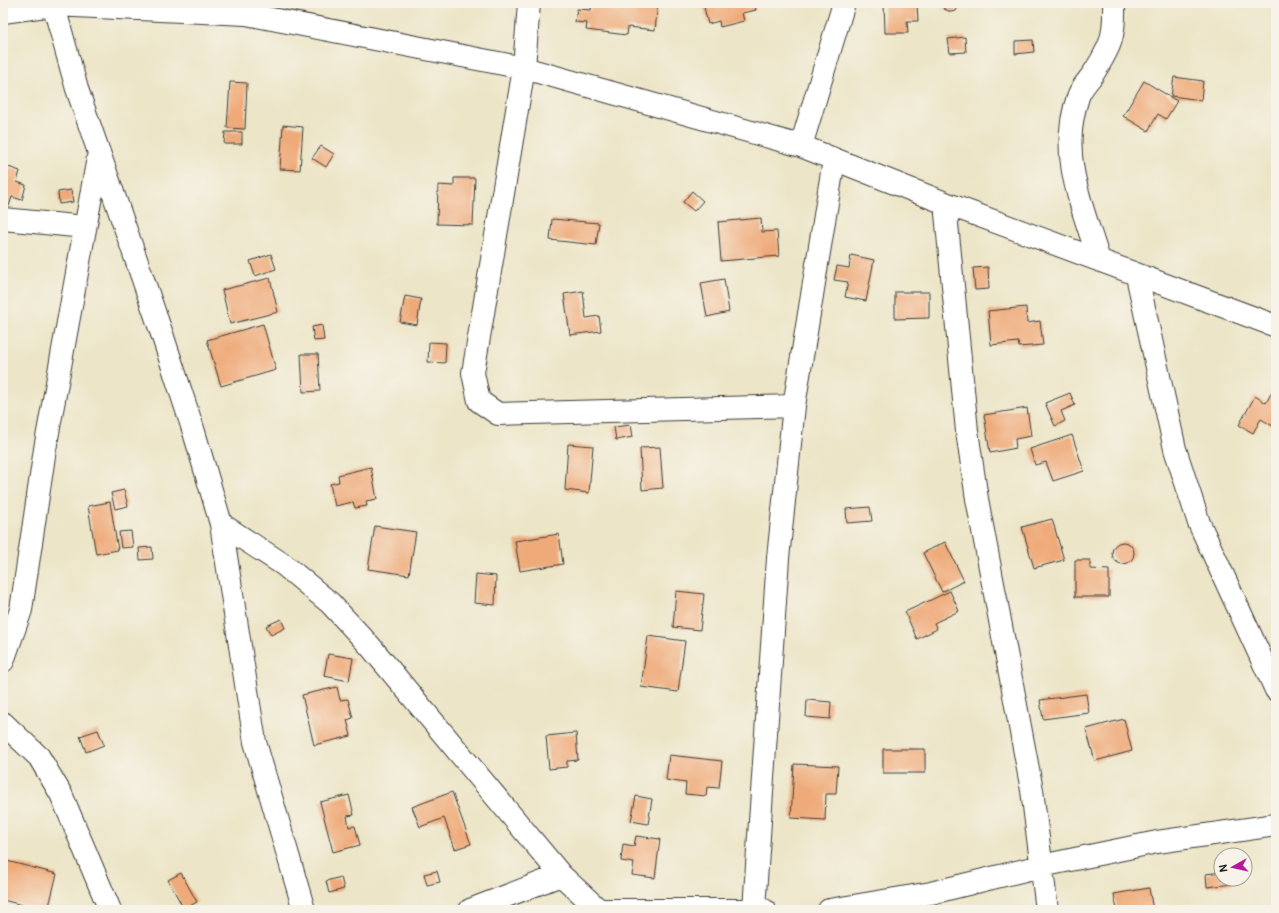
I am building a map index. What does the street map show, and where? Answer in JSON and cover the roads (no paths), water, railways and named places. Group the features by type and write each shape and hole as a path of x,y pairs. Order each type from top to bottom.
{"street":[{"path":"529,3 524,68 473,373 479,401 498,414 794,406"},
{"path":"801,146 844,3"},
{"path":"1099,260 1073,177 1069,136 1078,96 1110,47 1115,23 1114,3"},
{"path":"53,4 77,89 172,366 222,524 255,742 304,910"},
{"path":"3,12 53,4 246,14 524,68 801,146 945,203 1099,260 1137,276 1276,326"},
{"path":"4,659 21,610 45,449 99,151"},
{"path":"222,524 284,565 330,603 370,646 561,875 598,910 759,910 778,558 794,406 834,160"},
{"path":"945,203 969,446 977,499 1032,790 1047,910"},
{"path":"3,219 85,227"},
{"path":"1137,276 1175,449 1199,523 1276,690"},
{"path":"3,724 39,757 61,794 110,910"},
{"path":"829,910 931,892 1041,866 1157,842 1276,825"},
{"path":"470,910 561,875"}]}
